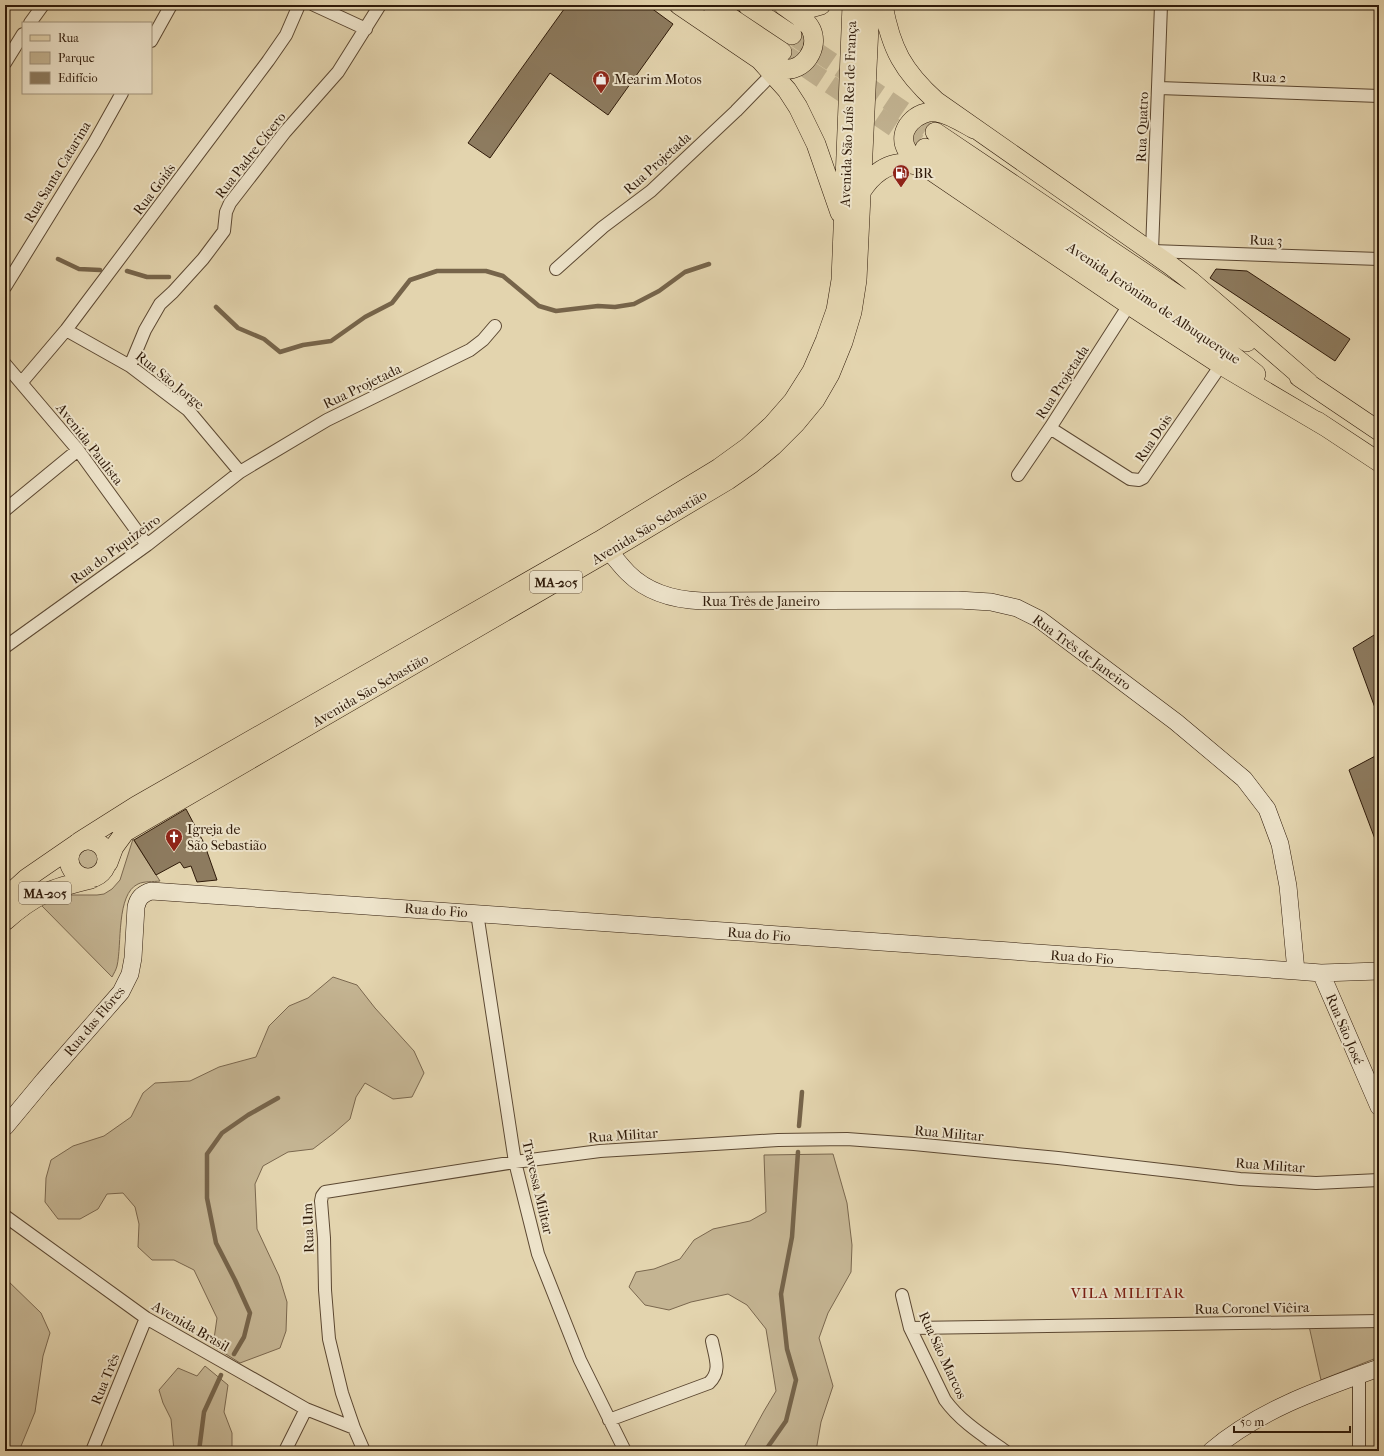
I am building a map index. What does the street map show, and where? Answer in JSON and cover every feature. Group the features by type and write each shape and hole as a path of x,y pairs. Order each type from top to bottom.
{"main road":[{"path":"679,5 760,60 778,68 788,69 801,64 808,59 812,51 814,38 810,28 804,21 784,5"},
{"path":"712,5 782,52"},
{"path":"747,5 792,35"},
{"path":"784,5 805,9 821,5"},
{"name":"Avenida São Luís Rei de França","path":"844,223 852,5"},
{"name":"Avenida São Luís Rei de França","path":"861,192 870,5"},
{"path":"883,5 886,22 895,50 906,68 925,91 936,101 974,129 1152,251 1191,281 1310,383"},
{"path":"760,60 787,90 807,124 816,144 844,223"},
{"path":"974,129 944,114 937,112 926,113 914,119 906,129 904,138 905,147 910,154 930,170 1129,305 1221,365 1326,427"},
{"name":"Avenida Jerônimo de Albuquerque","path":"935,132 1310,383 1379,431"},
{"name":"Avenida Jerônimo de Albuquerque","path":"925,148 1222,347 1326,427 1379,462"},
{"path":"861,192 872,176 889,166 911,163 930,170"},
{"name":"Avenida São Sebastião","path":"108,863 117,841 125,832 609,551 728,480 773,446 796,423 814,400 830,374 843,342 852,312 857,280 861,192"},
{"name":"Avenida São Sebastião","path":"5,898 27,878 136,806 598,541 719,468 748,447 772,425 792,401 812,371 825,342 836,310 841,280 844,223"},
{"path":"85,840 91,840 97,842 106,851 108,863 106,869 102,873 91,879 79,877 71,868 69,856 71,850 77,844 85,840"},
{"name":"MA-205","path":"5,921 21,906 43,894 64,885 91,879"}],"street":[{"path":"31,22 43,5"},
{"path":"152,39 171,5"},
{"name":"Rua Goiás","path":"21,383 66,330 268,61 286,34 299,5"},
{"path":"314,5 366,29"},
{"name":"Rua Padre Cícero","path":"130,366 145,330 160,304 203,259 224,231 226,212 230,203 285,132 338,72 380,5"},
{"name":"Rua Quatro","path":"1152,251 1161,5"},
{"path":"5,63 22,36"},
{"name":"Rua Projetada","path":"556,269 603,227 651,191 736,111 773,73"},
{"name":"Rua 2","path":"1158,88 1379,96"},
{"name":"Rua Santa Catarina","path":"5,287 94,143 121,94"},
{"name":"Rua 3","path":"1152,251 1379,259"},
{"name":"Rua Projetada","path":"1018,475 1129,305"},
{"name":"Rua Projetada","path":"240,472 327,420 470,350 484,340 495,326"},
{"name":"Rua São Jorge","path":"66,330 130,366 188,410 240,472"},
{"name":"Avenida Paulista","path":"5,364 78,450 147,545"},
{"name":"Rua Dois","path":"1050,428 1130,479 1139,480 1144,478 1221,365"},
{"path":"5,510 78,450"},
{"name":"Rua do Piquizeiro","path":"5,647 147,545 240,472"},
{"name":"Rua Três de Janeiro","path":"609,551 628,573 652,590 674,598 686,600 958,600 991,602 1017,608 1039,619 1176,722 1244,779 1267,809 1280,844 1288,886 1296,972"},
{"name":"Rua do Fio","path":"140,896 151,891 1296,972 1321,973 1379,971"},
{"name":"Rua das Flôres","path":"5,1127 121,992 130,974 134,947 136,908 140,896"},
{"name":"Travessa Militar","path":"477,913 515,1162 538,1254 580,1360 626,1451"},
{"name":"Rua São José","path":"1321,973 1379,1107"},
{"name":"Rua Militar","path":"515,1162 600,1151 778,1140 847,1139 1058,1158 1240,1179 1316,1183 1379,1180"},
{"name":"Rua Um","path":"354,1428 342,1393 327,1328 322,1196 331,1190 515,1162"},
{"name":"Avenida Brasil","path":"5,1216 146,1318 306,1409 354,1428"},
{"name":"Rua São Marcos","path":"902,1295 910,1328 945,1400 970,1426 1005,1451"},
{"name":"Rua Três","path":"92,1451 146,1318"},
{"name":"Rua Coronel Viêira","path":"910,1328 1379,1321"},
{"path":"609,1420 709,1383 716,1375 717,1368 712,1341"},
{"path":"1211,1451 1218,1444 1292,1400 1379,1368"},
{"path":"1359,1375 1359,1451"},
{"path":"285,1451 306,1409"},
{"path":"354,1428 364,1451"}],"green space":[{"path":"133,839 160,881 138,884 131,890 126,898 121,921 117,966 112,977 41,905 64,895 97,895 104,894 112,889 120,880"},
{"path":"90,849 98,853 102,861 98,869 90,873 82,869 78,861 82,853"},
{"path":"333,977 357,985 375,1008 414,1051 424,1073 412,1097 393,1099 365,1083 356,1097 350,1119 334,1133 313,1149 288,1152 263,1166 255,1184 257,1229 279,1276 287,1302 286,1331 280,1348 240,1363 213,1346 217,1318 194,1270 174,1260 152,1260 138,1247 139,1224 135,1207 123,1193 107,1194 98,1209 80,1219 58,1219 45,1202 46,1178 51,1160 73,1146 104,1136 131,1117 143,1093 155,1083 190,1081 219,1067 256,1057 269,1026 289,1006 308,998"},
{"path":"833,1154 847,1203 852,1245 851,1272 828,1313 819,1338 833,1386 821,1422 816,1451 742,1451 776,1391 766,1329 747,1305 728,1294 691,1302 669,1310 645,1305 629,1287 636,1272 654,1269 680,1259 694,1240 713,1229 750,1221 766,1212 764,1155"},
{"path":"5,1278 41,1313 50,1333 43,1356 35,1412 19,1451 5,1451"},
{"path":"1309,1326 1379,1326 1379,1357 1321,1380"},
{"path":"205,1366 228,1385 224,1412 232,1433 232,1448 228,1451 174,1451 171,1419 163,1403 159,1390 178,1368 197,1376"}],"building":[{"name":"Mearim Motos","path":"567,5 647,5 673,24 608,115 550,73 490,158 468,143"},
{"path":"1216,269 1247,271 1350,339 1335,361 1210,278"},
{"path":"1379,632 1379,653 1375,656 1379,668 1378,716 1353,648"},
{"path":"1379,754 1379,847 1378,847 1349,770"},
{"name":"Igreja de São Sebastião","path":"186,809 204,843 217,880 197,882 191,866 184,868 180,862 156,875 134,840"}],"waterway":[{"path":"58,259 79,269 100,270"},
{"path":"216,307 238,328 264,339 280,352 303,345 331,341 365,317 392,303 410,280 437,271 486,271 503,276 539,306 556,311 598,306 615,307 634,304 659,291 685,272 709,264"},
{"path":"127,271 147,277 169,277"},
{"path":"799,1126 802,1092"},
{"path":"234,1354 244,1337 250,1313 216,1243 207,1198 207,1154 222,1133 248,1115 278,1098"},
{"path":"765,1451 786,1421 796,1380 787,1349 781,1294 792,1237 798,1152"},
{"path":"199,1451 204,1412 221,1375"}],"tunnel":[{"path":"792,35 935,132"},
{"path":"782,52 925,148"}],"place":[{"name":"Mearim Motos","path":"601,94"},
{"name":"BR","path":"901,188"},
{"name":"Igreja de São Sebastião","path":"174,852"}],"district":[{"name":"VILA MILITAR","path":"1128,1293"}]}
